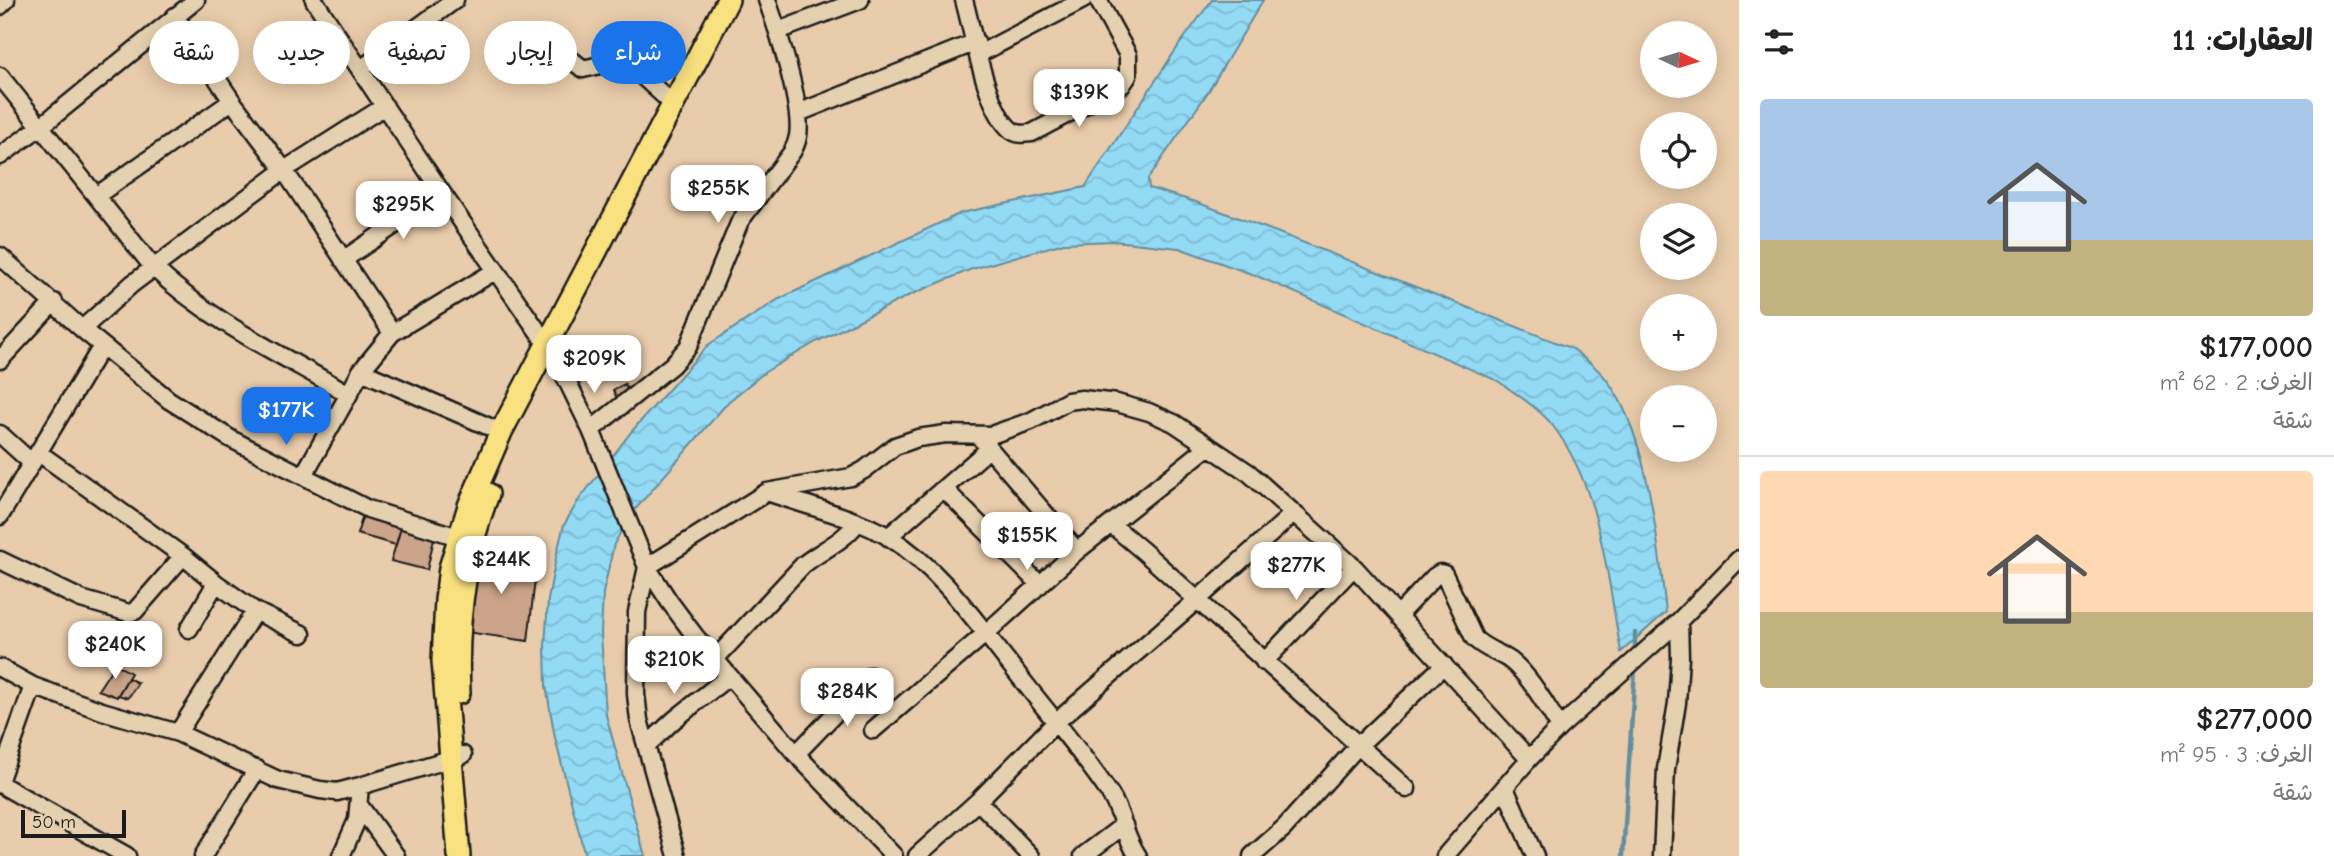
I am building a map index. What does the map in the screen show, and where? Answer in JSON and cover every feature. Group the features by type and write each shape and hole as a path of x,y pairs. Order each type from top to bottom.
{"main road":[{"path":"466,539 482,510 502,458 551,350 673,104 728,0"},
{"path":"458,856 458,662 466,539 476,488 501,432 551,350 743,0"},
{"path":"456,756 469,856"}],"street":[{"path":"0,6 6,0"},
{"path":"0,156 40,127 196,0"},
{"path":"314,0 442,193 551,350 600,449 647,567 681,617 729,676 796,754 894,856"},
{"path":"360,69 455,0"},
{"path":"591,430 672,365 688,347 740,221 792,152 798,139 798,113 778,31 767,0"},
{"path":"778,31 860,0"},
{"path":"964,0 992,100 1012,131 1020,134 1032,133 1122,85 1128,76 1128,55 1098,0"},
{"path":"798,113 977,48 1083,0"},
{"path":"176,16 232,102 284,170 392,333"},
{"path":"577,64 583,69 613,62 629,64 673,104"},
{"path":"0,76 153,267 183,295 214,316 349,394"},
{"path":"96,196 232,102"},
{"path":"82,330 153,267 284,170 385,106"},
{"path":"343,260 442,193"},
{"path":"0,256 82,330 169,400 231,439 368,509 466,539"},
{"path":"303,476 361,372 392,333 495,271"},
{"path":"0,360 54,302"},
{"path":"0,516 102,346"},
{"path":"361,372 501,432"},
{"path":"677,856 639,719 636,694 637,612 647,567 767,492 851,477 895,446 918,438 946,434 991,435 1031,421 1056,406 1082,399 1116,403 1149,412 1174,423 1249,473 1354,567 1530,759"},
{"path":"0,434 183,556 255,611 302,634"},
{"path":"978,435 1077,551"},
{"path":"873,730 1077,551 1209,446"},
{"path":"888,537 990,448"},
{"path":"944,489 1040,585"},
{"path":"767,492 857,523 888,537 916,557 945,585 1056,722 1109,793 1121,812 1130,844 1138,856"},
{"path":"917,856 978,801 1056,722 1294,513"},
{"path":"715,659 803,565 836,543 857,523"},
{"path":"1111,525 1407,789"},
{"path":"0,560 81,599 129,612 135,611 183,556"},
{"path":"1445,856 1560,727 1676,624 1738,560"},
{"path":"1264,662 1354,567"},
{"path":"1398,615 1434,577 1440,573 1444,574 1474,638 1482,646 1513,663 1560,727"},
{"path":"189,629 216,583"},
{"path":"178,733 255,611"},
{"path":"1662,856 1666,769 1677,703 1680,658 1676,624"},
{"path":"1252,856 1284,828 1358,746 1444,664"},
{"path":"0,668 33,686 102,711 178,733 278,780 320,790 337,792 456,756"},
{"path":"646,746 729,676"},
{"path":"796,754 872,676"},
{"path":"33,686 0,782 127,856"},
{"path":"203,856 257,769"},
{"path":"341,856 357,820 360,786"},
{"path":"1505,788 1535,856"},
{"path":"978,801 1031,856"},
{"path":"359,805 396,856"},
{"path":"1083,856 1124,825"}],"water":[{"path":"1212,0 1263,0 1208,92 1148,179 1149,188 1196,202 1279,233 1573,349 1602,374 1618,396 1630,424 1648,487 1666,612 1621,652 1600,534 1582,477 1569,451 1547,419 1498,381 1257,276 1179,248 1114,241 1064,243 972,269 910,295 816,342 765,372 729,401 632,513 614,544 603,593 601,633 606,715 645,856 585,856 555,738 546,686 545,646 548,600 557,552 564,525 578,501 632,431 708,345 779,299 961,213 1085,187"}],"building":[{"path":"625,384 630,397 619,403 613,390"},
{"path":"364,512 402,524 396,545 357,534"},
{"path":"402,524 435,534 427,570 391,561"},
{"path":"481,541 536,570 528,641 466,632"},
{"path":"115,664 131,673 117,697 98,690"},
{"path":"128,678 138,683 128,698 118,695"}],"waterway":[{"path":"1635,633 1635,653"},
{"path":"1623,856 1635,668"}]}
